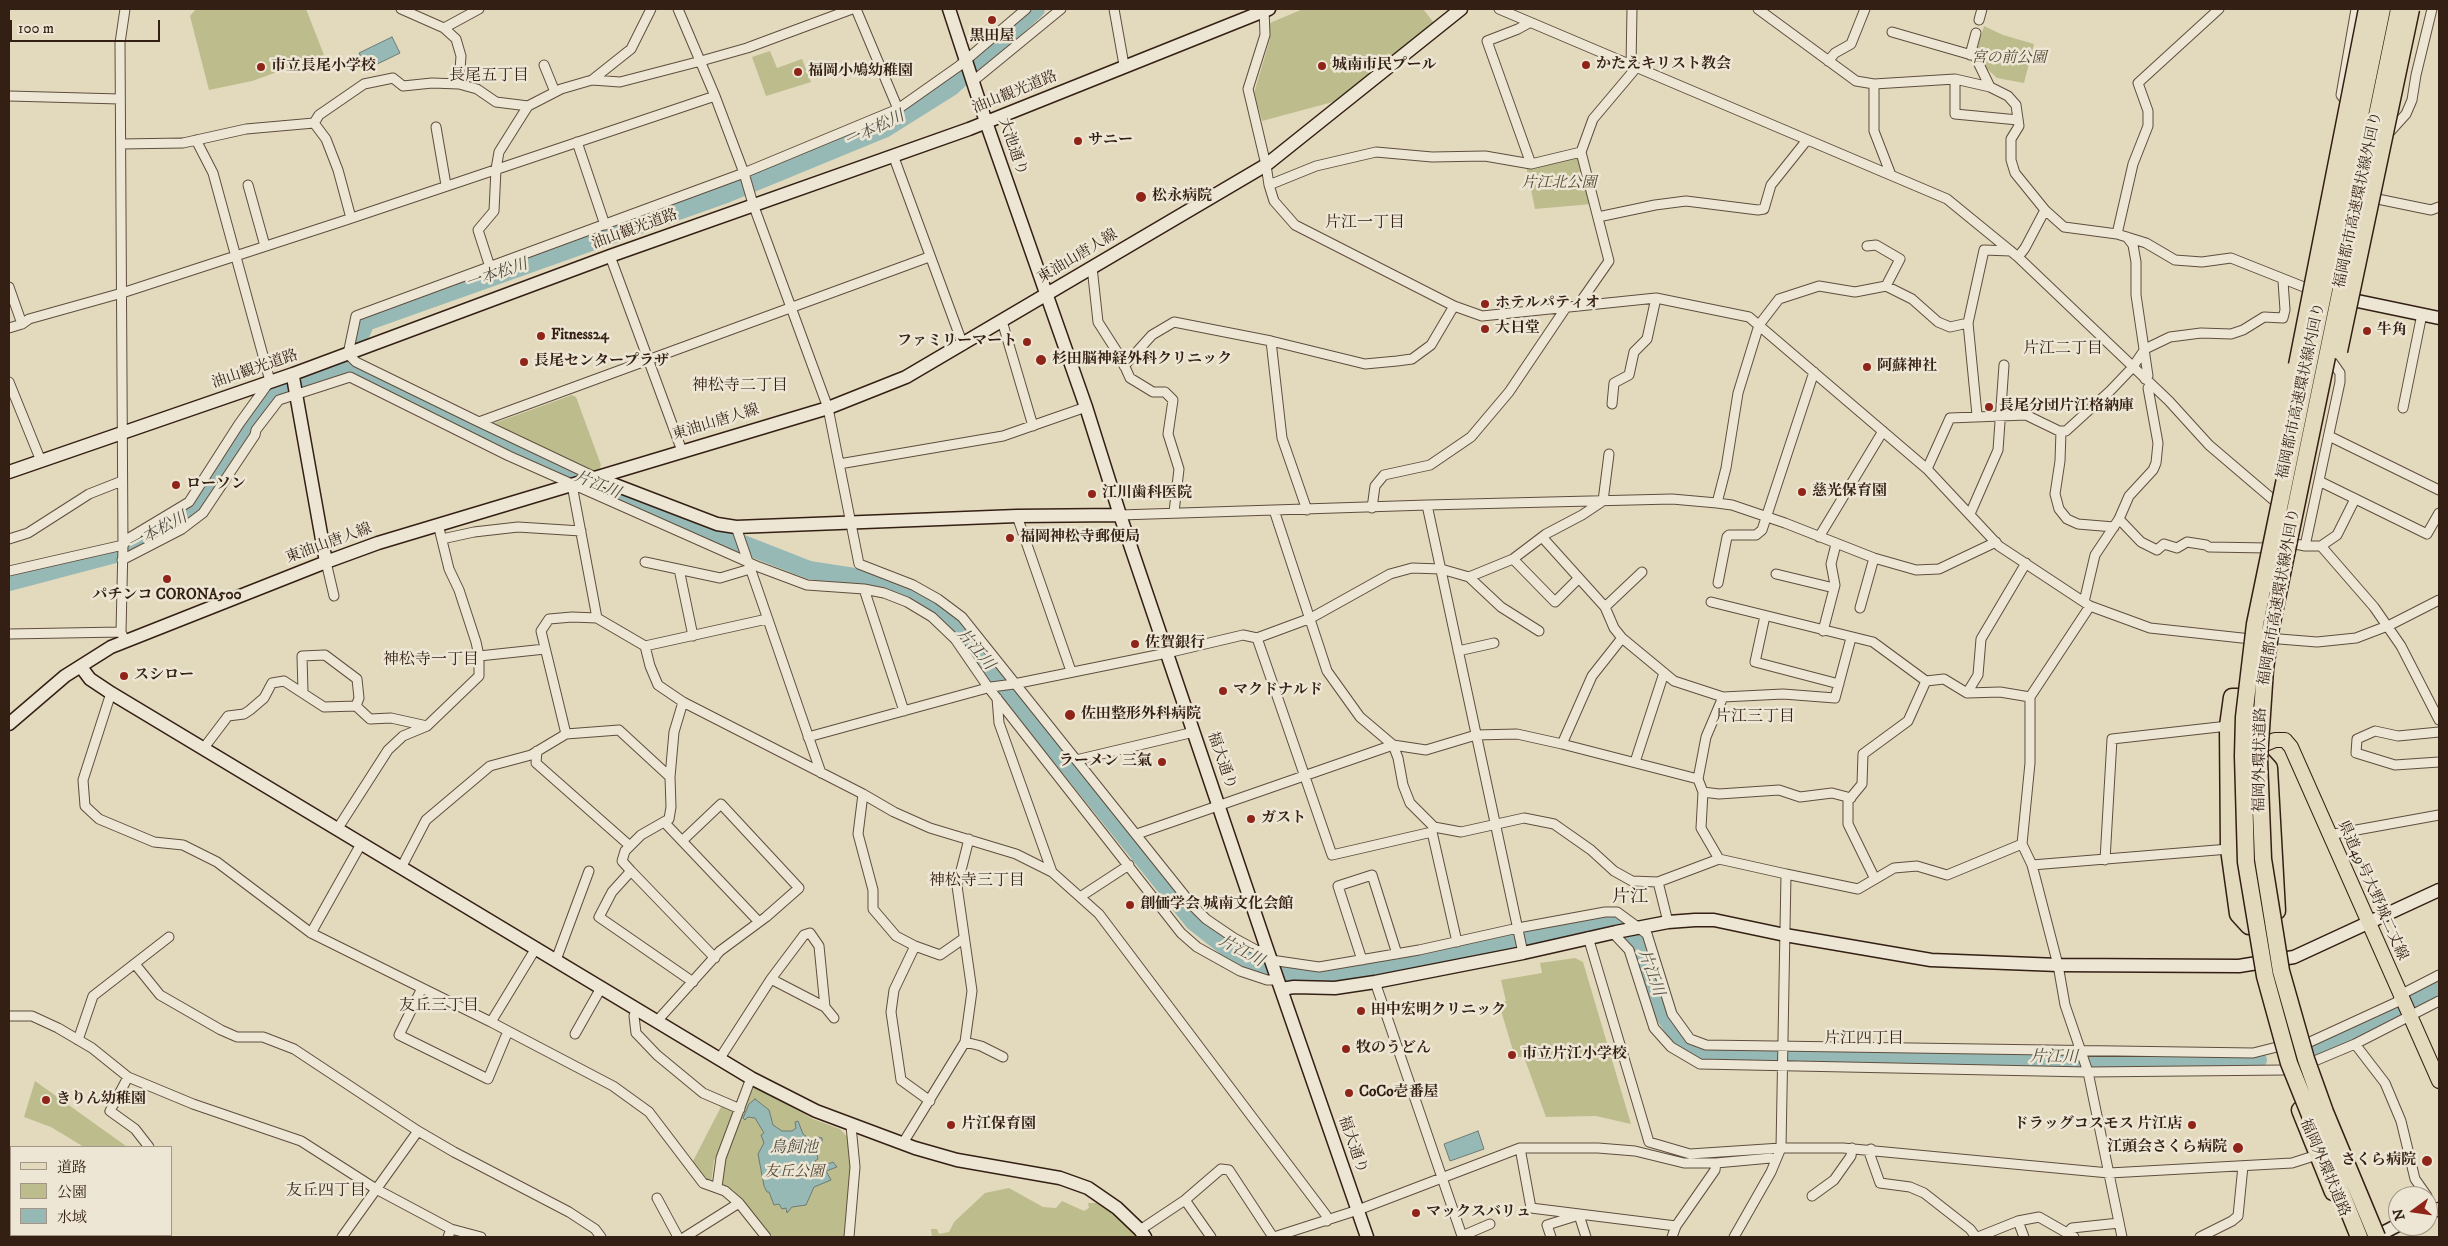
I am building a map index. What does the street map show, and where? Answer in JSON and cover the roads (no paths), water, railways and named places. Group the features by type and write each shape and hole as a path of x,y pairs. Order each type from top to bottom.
{"highway":[{"path":"2261,632 2265,542 2305,321 2367,9"},
{"name":"福岡外環状道路","path":"2376,1237 2305,1065 2278,960 2270,926 2260,840 2260,751 2261,632 2268,548 2382,9"},
{"name":"福岡都市高速環状線内回り","path":"2359,1237 2289,1063 2264,976 2246,862 2243,805 2244,717 2382,9"},
{"name":"福岡外環状道路","path":"2353,1237 2317,1155 2285,1070 2277,1047 2256,964 2249,926 2240,844 2238,767 2242,697 2286,543 2326,351 2363,196 2400,9"},
{"name":"福岡都市高速環状線外回り","path":"2376,1237 2328,1120 2306,1059 2281,971 2263,859 2259,758 2265,669 2261,632 2400,9"},
{"path":"2261,632 2293,549 2344,328 2412,9"},
{"path":"2242,697 2232,697 2228,726 2229,849 2238,914 2249,926"}],"main road":[{"name":"県道49号大野城二丈線","path":"2260,751 2275,740 2285,740 2291,747 2368,924 2438,1073"}],"street":[{"path":"9,634 123,636 120,43 125,9"},
{"path":"401,9 444,28 456,39 461,56 459,84"},
{"path":"444,28 479,9"},
{"path":"490,267 478,230 494,211 496,169 500,152 528,106 555,92 592,80 631,49 651,9"},
{"path":"678,9 715,96 828,408 859,564 913,585 938,599 962,617 1011,684 1137,834 1193,906 1206,919 1234,938 1258,951 1319,967 1397,954 1606,912 1617,912 1647,934 1672,1014 1690,1039 1706,1045 2253,1053 2277,1047 2299,1047 2396,1002 2402,996 2439,975"},
{"path":"592,80 620,82 701,62 748,48 852,9"},
{"path":"856,9 898,109"},
{"name":"大池通り","path":"949,9 973,85 1047,295"},
{"path":"1026,9 965,61 898,109 744,174 356,316 350,356 479,422 596,478 738,532 851,523 1017,516 1120,515 1672,499 1732,505 1874,558 1916,570 1939,569 1996,542"},
{"path":"973,85 1061,9"},
{"path":"1114,9 1124,65"},
{"path":"1266,9 1265,35 1248,89 1274,201 1295,225 1454,306 1482,316 1579,304 1656,298 1749,317 1927,469 1996,542 2087,604 2150,628 2261,632 2317,642 2356,638 2387,626 2439,600"},
{"name":"油山観光道路","path":"9,472 270,381 293,376 350,356 368,346 610,256 751,198 893,155 986,122 1266,9"},
{"name":"東油山唐人線","path":"9,724 65,676 81,667 123,636 326,562 438,524 828,408 906,377 1266,165 1461,9"},
{"path":"1499,9 1947,199 2014,254 2132,368 2169,401 2209,445 2277,503 2286,543 2321,546 2337,535 2355,499"},
{"path":"1579,304 1609,261 1581,152 1593,119 1634,67 1632,9"},
{"path":"1758,9 1856,81 1874,84 1955,79 1990,87 2008,96 2016,105 2020,126 2011,139 2011,160 2015,173 2045,210 2064,227 2117,234 2146,243 2175,260 2202,262 2231,258 2258,268 2283,281 2321,294 2439,318"},
{"path":"1828,60 1835,53 1850,44 1865,9"},
{"path":"1979,20 1982,9"},
{"path":"2117,234 2133,164 2148,126 2148,111 2138,83 2219,9"},
{"path":"2356,9 2341,95 2359,118"},
{"path":"2374,138 2386,136 2406,114 2412,100 2416,75 2434,13"},
{"path":"1530,22 1518,29 1487,41 1531,164"},
{"path":"1892,32 1975,56 1990,87"},
{"path":"1970,55 1976,33"},
{"path":"544,65 555,92"},
{"path":"314,123 319,115 364,84 393,78 403,86 432,83 459,84 477,90 496,102 528,106"},
{"path":"1955,79 1955,114 2018,120"},
{"path":"1874,84 1874,131 1891,175"},
{"path":"9,96 120,99"},
{"path":"9,328 351,218 715,96"},
{"path":"121,144 170,144 246,129 314,123"},
{"path":"314,123 326,139 338,170 351,218"},
{"path":"436,126 446,185"},
{"path":"9,571 123,545 129,538 189,502 239,424 270,381 213,173 196,140"},
{"path":"1598,218 1655,205 1686,201 1758,210 1764,209 1772,186 1808,140"},
{"path":"578,142 605,225"},
{"path":"1269,185 1316,166 1376,152 1432,157 1485,156 1531,164 1581,152"},
{"path":"893,155 963,345"},
{"path":"248,185 265,246"},
{"path":"2363,196 2431,210 2439,207"},
{"path":"2014,254 2045,210"},
{"path":"2122,1237 2088,1072 2065,1005 2058,965 2032,865 2022,844 2030,763 2030,697 2087,604 2095,555 2114,527 2129,496 2153,470 2156,463 2158,443 2148,388 2145,349 2136,295 2134,245 2127,237"},
{"path":"1867,246 1876,245 1900,259 1886,286"},
{"path":"1977,415 1968,323 1984,250 2014,254"},
{"path":"610,256 682,450"},
{"path":"479,422 929,257"},
{"path":"1092,266 1098,322 1130,378 1153,392 1165,392 1173,400 1168,434 1179,469 1174,512"},
{"path":"1927,469 1950,418 1977,415 2026,415 2060,431 2066,431 2132,368 2145,349 2170,337 2201,333 2231,334 2243,330 2264,317 2283,318 2285,310 2283,281"},
{"path":"1717,502 1738,393 1758,325 1778,299 1818,286 1855,292 1886,286 1912,299 1938,322 1950,327 1968,323"},
{"path":"9,288 22,324"},
{"name":"福大通り","path":"1047,295 1279,984 1367,1237"},
{"path":"1612,404 1614,383 1630,375 1634,352 1647,339 1656,298"},
{"path":"1124,366 1152,335 1174,322 1271,341 1365,364 1405,360 1412,358 1431,345 1454,306"},
{"path":"1372,508 1375,486 1384,475 1430,465 1471,437 1509,392 1567,306"},
{"path":"2403,408 2422,314"},
{"path":"1002,321 1033,426"},
{"path":"1271,341 1282,438 1308,510"},
{"path":"2305,546 2340,382 2340,373 2326,351"},
{"path":"1970,514 1998,450 2004,365"},
{"path":"1718,583 1727,537 1729,535 1756,535 1762,530 1814,372"},
{"path":"293,376 326,562 334,596"},
{"path":"122,559 182,529 203,514 256,430 279,400 350,377 574,484 747,562 808,584 864,589 884,593 907,602 932,617 955,639 997,698 1181,933 1197,947 1255,977 1294,987 1335,988 1376,982 1523,950 1668,922 1714,920 1784,935 1931,960 2058,965 2240,966 2294,957 2439,890"},
{"path":"9,382 41,461"},
{"path":"838,464 1003,436 1086,407"},
{"path":"1819,537 1883,431"},
{"path":"2060,431 2060,461 2055,494 2059,509 2067,519 2078,524 2114,527"},
{"path":"2329,436 2439,490"},
{"path":"1603,501 1609,454"},
{"path":"9,539 28,533 89,494 122,481"},
{"path":"2320,481 2426,534 2439,513"},
{"path":"574,484 597,618"},
{"path":"1469,577 1513,559 1542,537 1603,501"},
{"path":"1427,505 1494,825 1523,950"},
{"path":"1274,510 1327,671 1360,717 1393,745 1398,758 1403,785 1410,803 1433,829 1457,942"},
{"path":"1017,516 1071,671"},
{"path":"2119,518 2142,542 2156,550 2164,544 2177,548 2186,542 2210,547 2268,548"},
{"path":"338,828 388,750 404,736 427,726 479,676 479,656 459,590 449,569 438,524"},
{"path":"442,539 474,532 518,527 581,531"},
{"path":"738,532 821,772"},
{"path":"1542,537 1604,608 1614,628 1622,638 1674,681 1723,697 1783,694 1835,698 1852,638"},
{"path":"1823,631 1834,588 1831,564 1836,544"},
{"path":"2321,546 2387,626 2401,646 2435,701 2439,720"},
{"path":"1860,608 1874,558"},
{"path":"1513,559 1555,602 1579,578"},
{"path":"645,562 720,578 747,562"},
{"path":"1967,693 1978,675 1981,639 2026,563"},
{"path":"808,737 990,687 1167,653 1243,634 1257,638 1311,618 1390,574 1412,568 1441,569 1469,577 1501,607 1539,631"},
{"path":"679,569 693,636"},
{"path":"1604,608 1642,572"},
{"path":"1776,574 1834,588"},
{"path":"864,589 904,711"},
{"path":"1711,602 1873,642 1926,681 1944,679 1967,693 2000,692 2030,697"},
{"path":"1765,616 1755,662 1839,684"},
{"path":"566,734 541,631 549,619 572,617 597,618 645,646 767,619"},
{"path":"1257,638 1332,855 1433,829 1462,832 1524,818 1554,824 1591,850 1614,871 1632,881 1658,882 1719,858 1858,889 1874,877 1894,868 1917,866 1947,874 2022,844"},
{"path":"1562,744 1592,676 1622,638"},
{"path":"1458,651 1494,644"},
{"path":"645,646 650,666 658,685 683,702 821,772 894,812 930,828 1016,854 1052,872 1099,914 1326,1216 1327,1221"},
{"path":"479,656 545,649"},
{"path":"302,692 302,656 325,655 358,678 359,698 356,706"},
{"path":"81,667 90,679 111,693 751,1078 816,1111 851,1126 903,1143 958,1160 1060,1178 1088,1188 1117,1208 1142,1233 1185,1200 1220,1169 1229,1170 1274,1237 1358,1210 1520,1148 1598,1148 1635,1151 1684,1163 1716,1163 1771,1158 1776,1160"},
{"path":"1635,762 1664,672"},
{"path":"204,748 228,716 244,714 264,698 272,683 284,681 324,707 356,706 370,719 391,718 427,726"},
{"path":"1874,877 1848,824 1848,801 1862,784 1863,754 1908,721 1926,681"},
{"path":"111,693 83,780 85,806 99,819 154,842 183,845 217,862 311,933 491,1022 613,1086 649,1112 703,1183 725,1191 739,1204 766,1237"},
{"path":"1719,858 1701,828 1703,792 1698,779 1706,737 1723,697"},
{"path":"997,698 998,723 1052,872"},
{"path":"683,702 674,732 669,818 665,823 641,835 625,851 622,861 715,958"},
{"path":"2105,860 2112,739 2228,726"},
{"path":"400,868 426,820 490,766 538,751 566,734 619,730 670,777"},
{"path":"2439,732 2398,736 2375,731 2357,739 2356,753 2395,765 2439,762"},
{"path":"1076,760 1194,732"},
{"path":"1137,834 1393,745 1426,750 1476,734 1517,734 1698,779"},
{"path":"538,751 536,763 630,846"},
{"path":"1703,792 1727,794 1778,790 1800,797 1832,793 1850,798"},
{"path":"863,794 858,834 873,890 873,909 896,936 915,946 940,955 963,939"},
{"path":"657,1021 715,958 799,888 721,804 682,842"},
{"path":"2329,835 2439,815"},
{"path":"665,823 759,922"},
{"path":"903,1143 965,1042 972,991 963,939 957,886 969,839"},
{"path":"311,933 362,844"},
{"path":"2032,865 2229,849"},
{"path":"1080,897 1129,865"},
{"path":"556,960 589,871"},
{"path":"631,872 612,892 599,918 693,982"},
{"path":"1734,1237 1781,1148 1786,874"},
{"path":"1362,960 1338,886 1372,875 1397,954"},
{"path":"1658,882 1668,922"},
{"path":"720,1058 771,979 804,934 810,932 819,946 825,1007"},
{"path":"1614,932 1629,950 1654,1028 1671,1047 1700,1064 2088,1072 2285,1070"},
{"path":"78,1040 93,996 169,937"},
{"path":"1588,937 1649,1142 1690,1154 1781,1148 1852,1148 2109,1173 2292,1162 2317,1155"},
{"path":"915,946 894,990 891,1012 901,1080 930,1101"},
{"path":"491,1022 536,948"},
{"path":"135,964 160,995 221,1030 238,1037 263,1037 294,1049 418,1131 569,1212 595,1229 601,1237"},
{"path":"771,979 825,1007 834,1018"},
{"path":"1376,982 1462,1236 1490,1224"},
{"path":"422,988 400,1035 488,1079 508,1031"},
{"path":"575,1034 601,988"},
{"path":"2305,1065 2354,1044 2439,1001"},
{"path":"636,1010 634,1016 636,1032 657,1055 703,1093 740,1109"},
{"path":"9,1016 32,1016 92,1048 128,1077 193,1104 301,1142 449,1233 481,1237"},
{"path":"965,1042 981,1046 1003,1057"},
{"path":"2354,1044 2385,1083 2401,1121 2415,1179 2420,1186"},
{"path":"128,1077 110,1111 135,1129 148,1146"},
{"path":"717,1187 721,1158 751,1078"},
{"path":"849,1237 855,1167 851,1126"},
{"path":"342,1237 418,1131"},
{"path":"1520,1148 1532,1208 1676,1226"},
{"path":"1812,1196 1834,1180 1851,1156 1852,1148"},
{"path":"1871,1149 1870,1155 1880,1183 1910,1187 1924,1192 1970,1229 1977,1237 2018,1221 2039,1217 2070,1235 2072,1228 2119,1223"},
{"path":"1672,1237 1676,1226 1715,1170 1716,1163"},
{"path":"2200,1237 2238,1216 2243,1166"},
{"path":"657,1198 678,1237"},
{"path":"1185,1200 1211,1237"},
{"path":"686,1237 739,1204"},
{"path":"1552,1237 1547,1225 1579,1214"},
{"path":"1579,1214 1586,1237"},
{"path":"2018,1221 2024,1237"},
{"path":"2376,1237 2388,1230"}],"water":[{"path":"392,37 400,53 367,69 359,53"},
{"name":"鳥飼池","path":"755,1099 769,1110 773,1125 782,1131 792,1131 796,1128 795,1122 798,1121 803,1134 811,1140 818,1137 822,1138 822,1142 817,1144 819,1152 817,1154 818,1159 815,1161 818,1168 833,1162 837,1167 826,1171 831,1180 814,1187 806,1205 792,1207 787,1213 786,1208 782,1209 779,1204 774,1205 769,1192 767,1192 764,1186 758,1154 764,1143 761,1135 764,1133 755,1118 748,1117 745,1120 743,1118 749,1104"},
{"path":"1478,1131 1484,1149 1450,1161 1444,1144"}],"waterway":[{"name":"一本松川","path":"9,582 115,554 154,538 199,510 259,411 272,396 346,367 366,322 726,194 884,129 951,87 1036,9"},
{"name":"片江川","path":"346,367 373,376 538,461 605,490 809,570 867,579 895,587 942,613 959,630 1194,922 1227,948 1257,964 1294,974 1332,975 1615,920 1638,942 1665,1016 1677,1034 1690,1045 1711,1053 1789,1060 1898,1056 2258,1060"},
{"name":"片江川","path":"2321,1048 2439,987"}],"place":[{"name":"黒田屋","path":"992,20"},
{"name":"かたえキリスト教会","path":"1586,65"},
{"name":"城南市民プール","path":"1322,66"},
{"name":"市立長尾小学校","path":"261,67"},
{"name":"福岡小鳩幼稚園","path":"798,72"},
{"name":"サニー","path":"1078,141"},
{"name":"松永病院","path":"1141,197"},
{"name":"ホテルパティオ","path":"1485,304"},
{"name":"大日堂","path":"1485,329"},
{"name":"牛角","path":"2367,331"},
{"name":"Fitness24","path":"541,336"},
{"name":"ファミリーマート","path":"1027,342"},
{"name":"杉田脳神経外科クリニック","path":"1041,360"},
{"name":"長尾センタープラザ","path":"524,362"},
{"name":"阿蘇神社","path":"1867,367"},
{"name":"長尾分団片江格納庫","path":"1989,407"},
{"name":"ローソン","path":"176,485"},
{"name":"慈光保育園","path":"1802,492"},
{"name":"江川歯科医院","path":"1092,494"},
{"name":"福岡神松寺郵便局","path":"1010,538"},
{"name":"パチンコ CORONA500","path":"167,579"},
{"name":"佐賀銀行","path":"1135,644"},
{"name":"スシロー","path":"124,676"},
{"name":"マクドナルド","path":"1223,691"},
{"name":"佐田整形外科病院","path":"1070,715"},
{"name":"ラーメン 三氣","path":"1162,762"},
{"name":"ガスト","path":"1251,819"},
{"name":"創価学会 城南文化会館","path":"1130,905"},
{"name":"田中宏明クリニック","path":"1361,1011"},
{"name":"牧のうどん","path":"1346,1049"},
{"name":"市立片江小学校","path":"1512,1055"},
{"name":"CoCo壱番屋","path":"1349,1093"},
{"name":"きりん幼稚園","path":"46,1100"},
{"name":"片江保育園","path":"951,1125"},
{"name":"ドラッグコスモス 片江店","path":"2192,1125"},
{"name":"江頭会さくら病院","path":"2238,1148"},
{"name":"さくら病院","path":"2427,1161"},
{"name":"マックスバリュ","path":"1416,1213"}],"district":[{"name":"長尾五丁目","path":"489,77"},
{"name":"片江一丁目","path":"1365,224"},
{"name":"片江二丁目","path":"2063,350"},
{"name":"神松寺二丁目","path":"740,387"},
{"name":"神松寺一丁目","path":"431,661"},
{"name":"片江三丁目","path":"1755,718"},
{"name":"神松寺三丁目","path":"977,882"},
{"name":"片江","path":"1630,898"},
{"name":"友丘三丁目","path":"439,1007"},
{"name":"片江四丁目","path":"1864,1040"},
{"name":"友丘四丁目","path":"326,1192"}],"park label":[{"name":"宮の前公園","path":"2009,59"},
{"name":"片江北公園","path":"1559,184"},
{"name":"友丘公園","path":"794,1173"}]}
